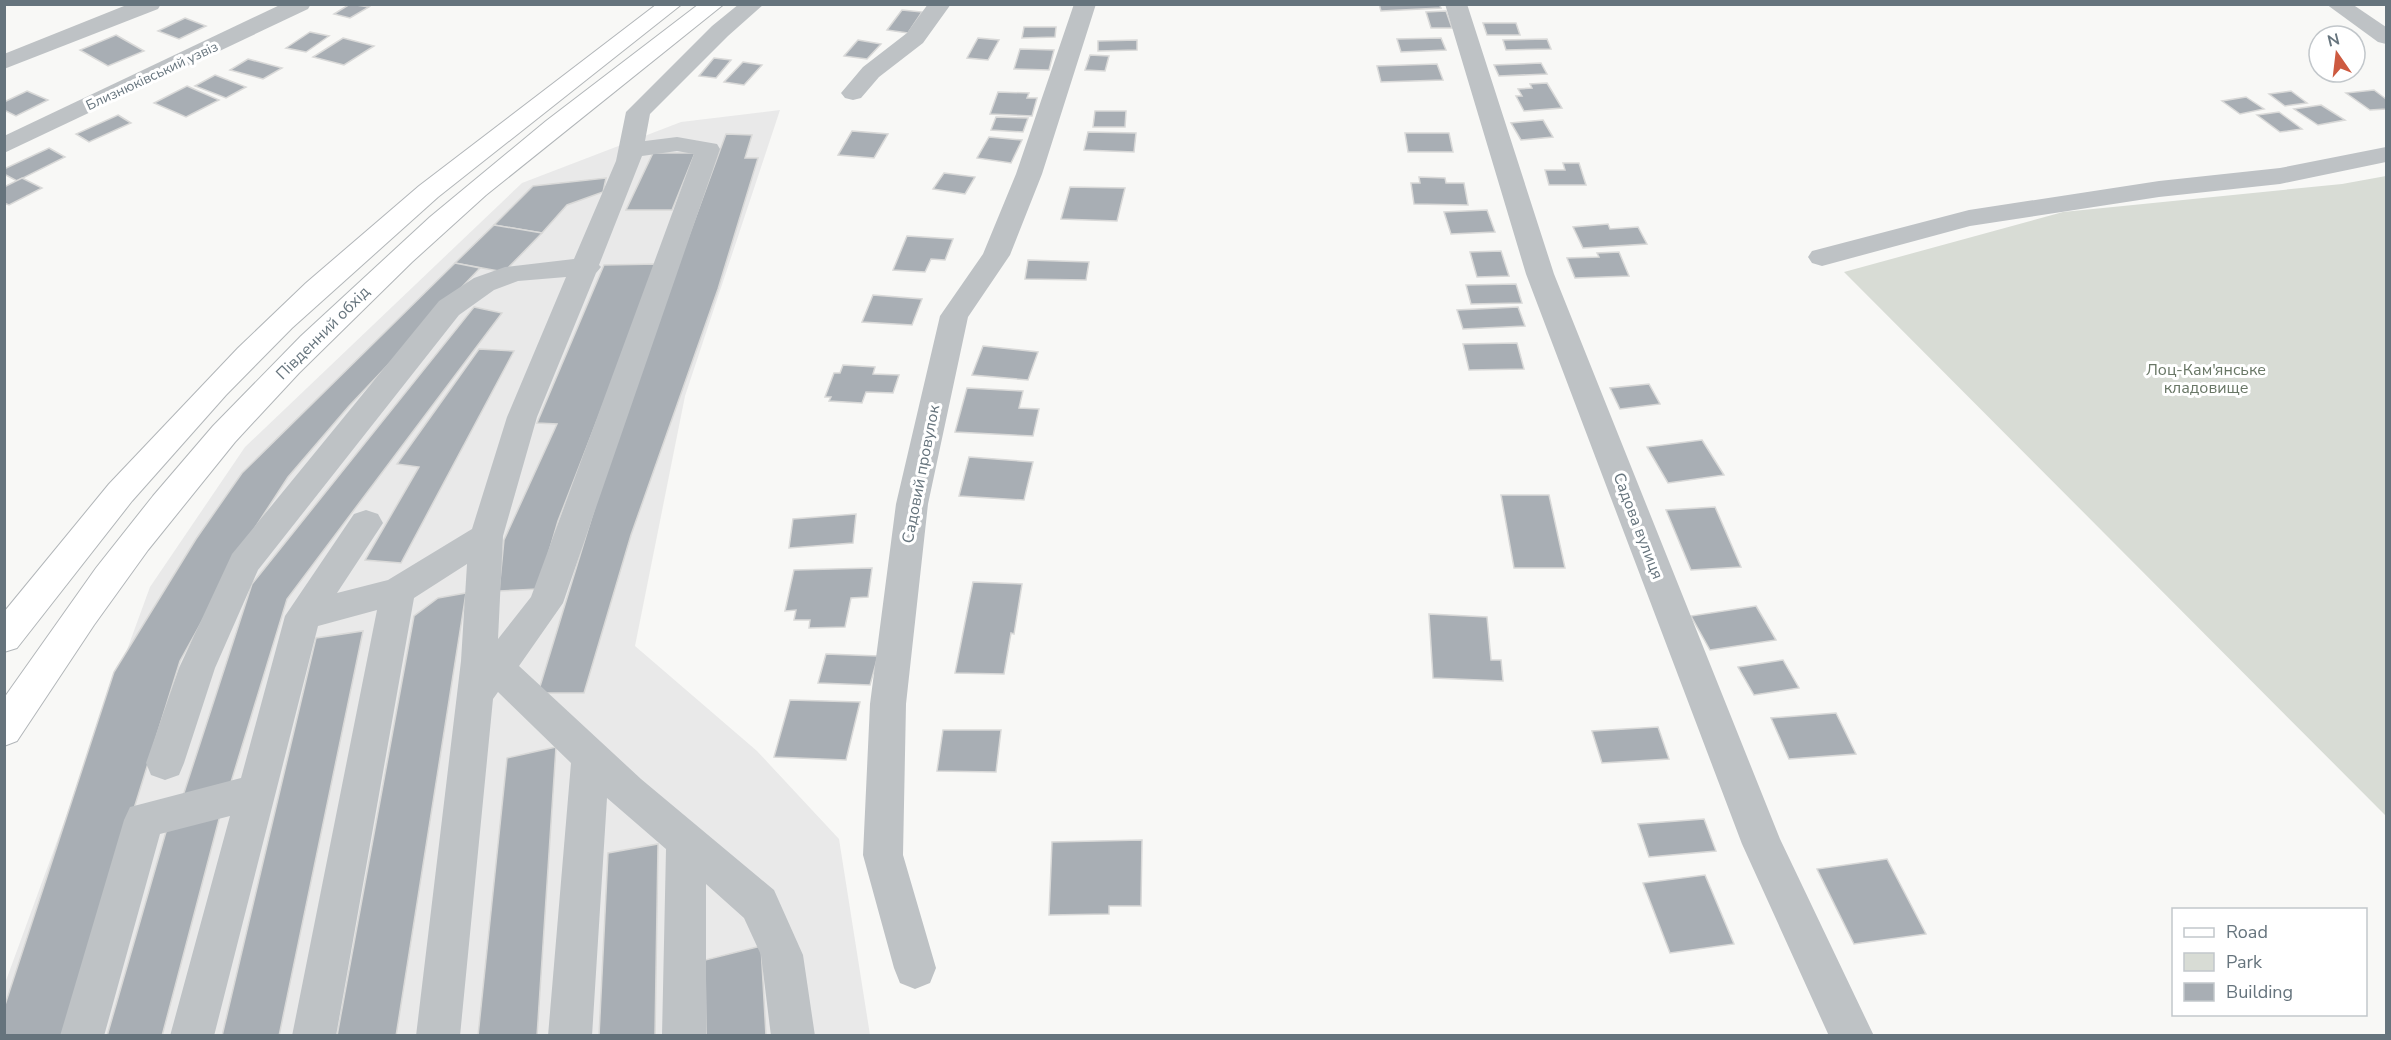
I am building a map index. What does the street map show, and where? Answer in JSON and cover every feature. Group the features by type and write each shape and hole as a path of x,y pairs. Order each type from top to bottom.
{"main road":[{"name":"Південний обхід","path":"4,638 88,530 163,444 270,333 350,258 426,193 671,4"},
{"name":"Південний обхід","path":"4,730 41,672 135,543 224,434 324,331 402,255 471,195 712,4"}],"street":[{"path":"4,62 150,4"},
{"name":"Близнюківський узвіз","path":"4,146 300,4"},
{"path":"438,1035 486,680 486,536 522,417 587,267 633,150 638,112 720,31 753,4"},
{"path":"854,93 872,72 915,38 940,4"},
{"name":"Садовий провулок","path":"915,968 883,855 888,704 912,504 954,316 996,255 1029,174 1085,4"},
{"name":"Садова вулиця","path":"1456,4 1540,274 1762,844 1852,1035"},
{"path":"2337,4 2386,38"},
{"path":"486,680 546,603 708,149 677,144 633,150"},
{"path":"1822,257 1970,218 2159,189 2280,176 2386,155"},
{"path":"165,764 197,668 244,562 449,308 484,284 515,273 587,267"},
{"path":"192,1035 303,616 366,523"},
{"path":"303,616 398,591 486,536"},
{"path":"314,1035 398,591"},
{"path":"486,680 591,757 759,904 782,955 793,1035"},
{"path":"570,1035 591,757"},
{"path":"82,1035 144,820 256,792"},
{"path":"684,1035 686,842"}],"shaded area":[{"path":"780,110 685,396 635,646 757,751 839,839 870,1035 5,1035 4,986 150,587 245,447 522,183 681,122"}],"green space":[{"name":"Лоц-Кам'янcьке кладовище","path":"2386,176 2386,816 1844,272 2063,212 2342,184"}],"building":[{"path":"350,4 369,7 350,18 334,14"},
{"path":"1379,4 1439,4 1441,8 1381,11"},
{"path":"902,10 922,12 908,33 887,30"},
{"path":"1446,11 1452,28 1431,28 1426,12"},
{"path":"185,18 206,26 179,39 158,31"},
{"path":"1483,23 1516,23 1520,35 1487,35"},
{"path":"1024,27 1056,27 1055,37 1022,38"},
{"path":"310,32 329,36 306,52 286,48"},
{"path":"116,35 144,51 108,66 80,50"},
{"path":"343,38 374,46 344,65 313,57"},
{"path":"978,38 999,40 988,60 967,58"},
{"path":"1441,38 1446,50 1401,52 1397,39"},
{"path":"1547,39 1551,49 1506,50 1503,40"},
{"path":"858,40 881,44 867,59 844,56"},
{"path":"1137,40 1137,50 1098,51 1098,41"},
{"path":"1020,49 1054,50 1049,70 1014,69"},
{"path":"1090,55 1109,56 1105,71 1085,70"},
{"path":"714,58 731,60 716,78 699,76"},
{"path":"248,59 282,68 263,79 230,70"},
{"path":"743,62 762,65 744,85 724,82"},
{"path":"1541,63 1547,74 1499,76 1494,65"},
{"path":"1437,64 1443,80 1381,82 1377,66"},
{"path":"215,75 246,87 226,98 195,86"},
{"path":"1547,83 1562,108 1524,111 1516,96 1522,96 1518,89 1532,88 1530,84"},
{"path":"187,86 219,100 186,117 154,103"},
{"path":"2374,90 2386,99 2386,109 2370,110 2346,93"},
{"path":"27,91 48,100 16,116 4,110 4,102"},
{"path":"2291,91 2307,103 2285,106 2269,94"},
{"path":"998,92 1029,93 1027,98 1037,98 1032,116 990,114"},
{"path":"2246,97 2264,109 2240,114 2222,101"},
{"path":"2321,105 2345,120 2318,125 2294,109"},
{"path":"1095,111 1126,111 1125,127 1093,127"},
{"path":"2279,112 2302,129 2280,132 2257,115"},
{"path":"118,115 131,123 89,142 76,134"},
{"path":"996,117 1028,118 1023,132 991,130"},
{"path":"1543,120 1553,137 1521,140 1511,123"},
{"path":"852,131 888,134 874,158 838,155"},
{"path":"1088,132 1136,133 1134,152 1084,150"},
{"path":"1405,133 1449,133 1453,152 1408,152"},
{"path":"726,134 752,135 745,158 758,158 718,289 631,535 584,693 538,693 622,418"},
{"path":"989,137 1022,140 1011,163 977,158"},
{"path":"49,148 65,157 17,181 4,174 4,169"},
{"path":"653,153 695,153 672,210 626,210"},
{"path":"1563,163 1579,163 1586,185 1549,185 1545,170 1565,170"},
{"path":"944,173 975,177 965,194 933,189"},
{"path":"1419,177 1445,178 1446,183 1464,183 1468,205 1414,204 1411,183 1420,183"},
{"path":"22,178 42,188 9,205 4,203 4,187"},
{"path":"606,178 603,192 567,205 542,233 494,225 533,186"},
{"path":"1070,187 1125,188 1117,221 1061,219"},
{"path":"1487,210 1495,232 1451,234 1444,212"},
{"path":"1608,224 1610,229 1638,227 1647,244 1583,248 1573,227"},
{"path":"494,225 542,233 504,272 455,263"},
{"path":"907,236 953,239 945,260 931,259 925,272 893,270"},
{"path":"1501,251 1509,276 1477,277 1470,252"},
{"path":"1619,252 1629,276 1575,278 1567,258 1599,257 1597,253"},
{"path":"1028,260 1089,262 1086,280 1025,279"},
{"path":"455,263 480,268 349,406 288,477 247,540 180,661 63,1036 4,1036 4,1008 114,672 196,539 242,473"},
{"path":"658,264 558,521 538,589 499,591 504,540 557,424 537,423 604,265"},
{"path":"1516,284 1522,303 1471,304 1466,285"},
{"path":"873,295 922,299 912,325 862,322"},
{"path":"474,307 502,313 287,599 228,792 181,802 252,584"},
{"path":"1518,307 1525,326 1463,329 1457,310"},
{"path":"1517,343 1524,369 1469,370 1463,344"},
{"path":"983,346 1038,352 1028,380 972,375"},
{"path":"479,349 514,351 401,563 365,560 419,467 397,464"},
{"path":"843,365 875,367 873,374 899,375 893,393 866,392 862,403 829,401 831,397 825,397 834,373 840,373"},
{"path":"1649,384 1660,404 1620,409 1610,388"},
{"path":"967,388 1023,391 1019,408 1039,409 1033,436 955,432"},
{"path":"1702,440 1724,475 1668,483 1647,447"},
{"path":"969,457 1033,462 1024,500 959,496"},
{"path":"1501,495 1549,495 1565,568 1514,568"},
{"path":"1715,507 1741,567 1691,570 1666,510"},
{"path":"856,514 853,543 789,548 793,519"},
{"path":"872,568 868,597 851,598 845,627 809,628 810,620 794,620 796,610 785,611 794,570"},
{"path":"973,582 1022,584 1014,634 1011,633 1004,674 955,673"},
{"path":"466,593 396,1036 337,1036 414,616 438,598"},
{"path":"1756,606 1776,640 1710,650 1691,616"},
{"path":"1429,614 1487,617 1491,660 1501,660 1503,681 1433,678"},
{"path":"363,631 279,1036 222,1036 316,638"},
{"path":"826,654 878,656 870,685 818,683"},
{"path":"1783,660 1799,688 1754,695 1738,667"},
{"path":"790,700 860,702 846,760 774,757"},
{"path":"1836,713 1856,754 1789,759 1771,718"},
{"path":"1658,727 1669,759 1602,763 1592,731"},
{"path":"943,730 1001,730 996,772 937,771"},
{"path":"556,747 537,1036 478,1036 507,758"},
{"path":"222,808 162,1036 107,1036 170,818"},
{"path":"1704,819 1716,851 1649,857 1638,824"},
{"path":"1142,840 1141,906 1109,906 1109,914 1049,915 1052,842"},
{"path":"658,844 655,1036 599,1036 608,853"},
{"path":"1887,859 1926,934 1854,944 1817,869"},
{"path":"1705,875 1734,944 1670,953 1643,883"},
{"path":"761,946 766,1036 706,1036 705,960"}]}
